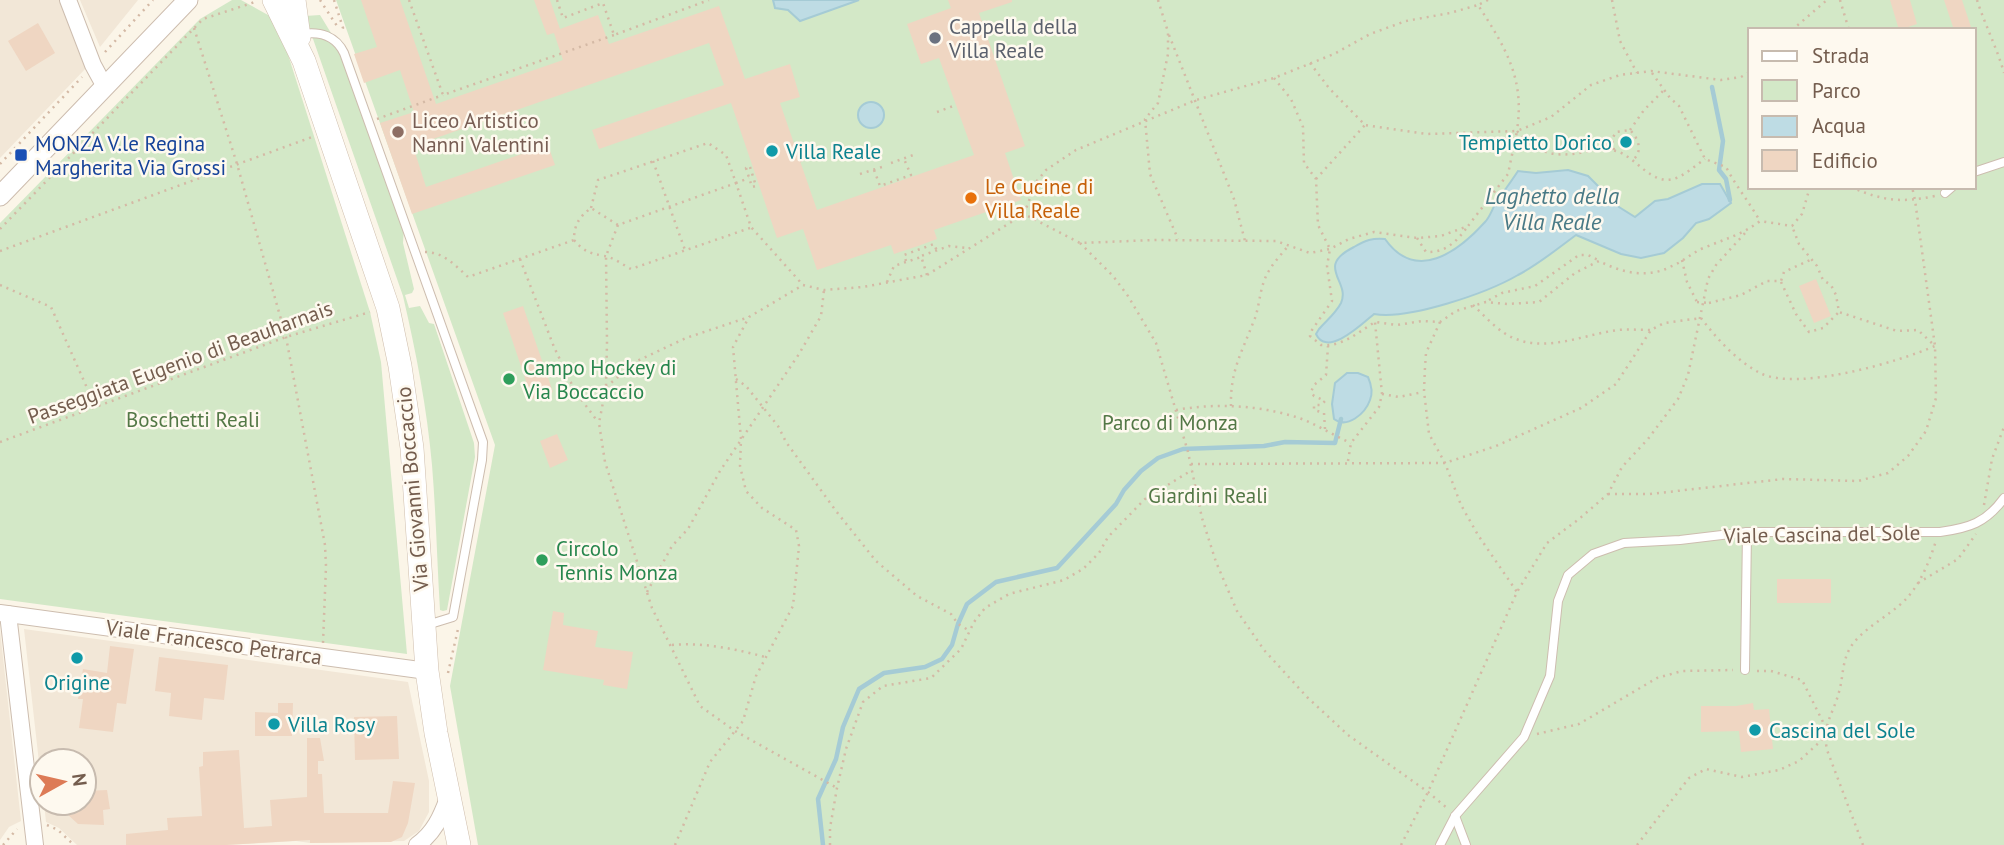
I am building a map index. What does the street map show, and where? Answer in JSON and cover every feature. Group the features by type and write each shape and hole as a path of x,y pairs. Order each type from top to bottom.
{"main road":[{"name":"Via Giovanni Boccaccio","path":"274,1 299,35 304,61"},
{"name":"Via Giovanni Boccaccio","path":"274,1 304,61 379,277 400,366 412,448 424,626 438,672 449,796 459,845"}],"street":[{"path":"68,0 93,65 105,87"},
{"path":"0,196 188,0"},
{"path":"4,613 35,845"},
{"name":"Viale Francesco Petrarca","path":"4,613 438,672"},
{"path":"418,845 431,833 449,796"}],"lane":[{"path":"299,35 325,34 340,45 417,254 484,451 453,617 424,626"},
{"path":"1976,171 2004,162"},
{"name":"Viale Cascina del Sole","path":"1440,845 1455,816 1524,737 1550,676 1558,601 1568,575 1593,554 1624,543 1748,532 1940,532 1966,529 1982,521 2004,498"},
{"path":"1745,670 1748,532"},
{"path":"1455,816 1466,845"}],"path":[{"path":"0,164 153,0"},
{"path":"320,0 341,33"},
{"path":"334,0 343,28 340,45"},
{"path":"409,0 443,95"},
{"path":"557,0 563,18 603,4 614,35"},
{"path":"369,122 709,0"},
{"path":"1158,0 1234,199 1245,241"},
{"path":"751,228 631,270 606,256 593,255 582,249 574,240 574,228 590,208 598,180 708,143 726,155 751,228 803,285 824,289 863,287 928,275 1024,214 1036,182 1061,158 1145,119 1196,100 1274,78 1334,54 1370,34 1406,21 1450,13 1488,0"},
{"path":"1612,0 1620,41 1637,73"},
{"path":"1794,28 1827,0"},
{"path":"1840,0 1848,28"},
{"path":"1977,0 2004,73"},
{"path":"0,229 203,19 274,1"},
{"path":"1418,238 1426,252 1436,252 1457,242 1508,174 1520,107 1517,82 1504,45 1478,5"},
{"path":"194,28 237,164 286,337 325,545 323,657"},
{"path":"1168,32 1168,54 1158,103 1145,119 1150,174 1179,240"},
{"path":"1309,62 1329,88 1366,125 1426,134 1517,131 1551,117 1591,85 1620,75 1651,71 1721,80 1748,73"},
{"path":"1651,71 1679,106 1704,159 1726,167 1760,220 1792,226"},
{"path":"1274,78 1291,99 1303,127 1304,163 1316,179 1318,225 1330,249 1327,266 1332,301 1310,336 1321,345 1328,346 1347,341 1375,322 1397,325 1422,321 1440,322"},
{"path":"1614,150 1612,139 1616,132 1629,130 1664,89"},
{"path":"937,112 956,105"},
{"path":"1316,179 1366,125"},
{"path":"1629,130 1638,140 1639,148 1634,160"},
{"path":"0,251 328,131"},
{"path":"1517,131 1527,143 1542,152 1564,155 1598,149 1614,150 1634,160 1648,173 1666,179 1673,179 1704,159"},
{"path":"891,163 916,154"},
{"path":"800,161 812,156"},
{"path":"874,170 880,186 895,182 911,175 904,159"},
{"path":"653,161 685,250"},
{"path":"860,174 885,166"},
{"path":"752,177 618,225 606,256 606,387 599,423 605,462 647,592 700,706 735,731 835,787"},
{"path":"1792,226 1802,214 1809,189"},
{"path":"1855,189 1871,196 1897,201 1915,200 1949,190"},
{"path":"1608,494 1650,494 1783,479 1858,481 1888,473 1908,456 1926,431 1936,398 1935,346 1912,189"},
{"path":"590,208 618,225"},
{"path":"1024,214 1080,243 1112,276 1156,343 1216,562 1237,611 1264,650 1307,697 1348,735 1445,807"},
{"path":"1401,845 1428,792 1517,592 1547,543 1579,520 1608,494 1622,467 1648,439 1678,399 1688,375 1708,279 1716,265 1760,220"},
{"path":"1080,243 1276,241 1310,253 1330,249 1349,239 1374,232 1418,238 1441,236 1468,226"},
{"path":"1792,226 1799,244 1836,295 1839,312"},
{"path":"1517,592 1461,505 1445,463 1429,434 1424,391 1426,353 1440,322 1456,311 1486,302 1502,293 1535,286 1579,255 1588,255 1609,266 1637,274 1652,274 1671,267 1699,250 1746,232"},
{"path":"417,254 430,251 437,253 468,277 574,240"},
{"path":"906,262 904,255 919,248 934,244 937,251"},
{"path":"1231,406 1234,371 1243,343 1254,323 1265,280 1274,263 1289,245"},
{"path":"887,282 894,266 949,246 968,249"},
{"path":"921,256 928,275"},
{"path":"520,259 554,347 575,391 599,423"},
{"path":"1682,260 1687,282 1697,302 1709,303 1741,295 1767,281 1781,281"},
{"path":"1810,260 1784,272 1781,281 1796,314 1809,332 1823,328 1839,312"},
{"path":"1486,302 1539,302 1575,273 1599,261"},
{"path":"0,285 51,307 96,408"},
{"path":"606,387 637,361 686,338 749,317 803,285"},
{"path":"647,592 672,546 688,529 741,439 799,354 821,316 824,289"},
{"path":"1473,305 1500,330 1517,340 1543,343 1620,330 1651,330 1664,323 1701,318"},
{"name":"Passeggiata Eugenio di Beauharnais","path":"0,443 286,337 370,312"},
{"path":"1839,312 1897,331 1918,330 1935,346"},
{"path":"675,845 710,762 743,721 756,676 793,606 799,546 796,530 762,508 746,491 740,466 741,439 733,346 749,317"},
{"path":"1701,318 1715,337 1742,361 1762,375 1781,379 1827,377 1863,369 1935,346"},
{"path":"1348,463 1351,443 1379,407 1382,394 1375,322"},
{"path":"1191,464 1445,463 1506,441 1602,396 1616,384 1651,330"},
{"path":"1325,430 1324,413 1314,410 1314,405 1321,405 1325,401 1311,392 1326,375 1328,346"},
{"path":"736,379 746,386 763,407 857,540 876,561 917,596 951,614 958,624 970,631"},
{"path":"1382,394 1399,397 1424,391"},
{"path":"1176,410 1207,405 1231,406 1297,417 1351,443"},
{"path":"1918,583 1958,559 1973,539 1982,521 1992,459 2004,427"},
{"path":"830,845 835,787 863,702 884,687 931,678 961,649 985,608 1009,594 1064,580 1083,569 1099,553 1108,537 1145,499 1192,470"},
{"path":"1863,845 1828,750 1825,737 1830,712 1840,692 1850,647 1904,601 1918,583 1940,532"},
{"path":"438,672 458,628 453,617"},
{"path":"672,645 741,650 766,657"},
{"path":"1524,737 1580,724 1657,678 1682,671 1771,671 1802,680 1827,730"},
{"path":"1637,845 1689,778 1706,769 1742,776 1779,770 1799,761 1825,737"}],"shaded area":[{"path":"0,0 61,0 86,68 0,158"},
{"path":"80,0 138,0 100,47"},
{"path":"24,629 408,682 429,781 429,812 419,831 404,841 77,845 59,828 46,822 45,817 98,817 98,747 37,747"},
{"path":"0,630 21,821 9,827 0,840"}],"green space":[{"name":"Boschetti Reali","path":"232,0 241,0 277,20 370,312 381,362 407,654 0,599 0,223 200,19"},
{"name":"Giardini Reali","path":"336,0 2004,0 2004,845 478,845 450,686 495,445"},
{"path":"320,15 342,51 404,228 403,243 414,289 412,293 405,295 409,308 420,306 429,323 434,324 474,443 475,457 447,610 443,611 440,610 430,444 412,338 403,296 305,16"}],"water":[{"path":"773,0 859,0 800,21 788,10 775,8"},
{"path":"871,102 880,106 884,115 880,124 871,128 862,124 858,115 862,106"},
{"name":"Laghetto della Villa Reale","path":"1568,170 1588,176 1619,207 1635,217 1655,201 1668,199 1702,184 1720,184 1731,203 1709,219 1696,223 1664,253 1641,258 1621,254 1576,235 1526,271 1487,290 1427,309 1389,315 1374,314 1336,341 1321,340 1316,334 1341,303 1342,288 1335,268 1336,261 1342,254 1366,241 1385,239 1397,252 1410,259 1423,261 1436,258 1462,244 1485,222 1518,171 1536,173"},
{"path":"1347,373 1368,377 1371,394 1368,405 1360,415 1350,421 1339,422 1334,419 1332,404 1335,383"}],"building":[{"path":"361,0 400,0 436,104 563,60 554,33 547,35 534,0 550,0 560,29 598,15 609,44 719,6 745,79 790,64 800,97 780,103 817,210 974,155 939,58 921,64 907,24 951,8 948,0 1012,0 979,13 1025,146 1005,153 1021,200 934,230 937,239 918,246 894,254 891,245 817,270 803,229 777,238 731,103 599,149 592,130 724,85 709,43 413,146 426,187 548,145 555,165 412,214 380,123 414,112 400,70 364,83 354,54 377,47"},
{"path":"1890,0 1910,0 1917,24 1898,28"},
{"path":"1944,0 1962,0 1971,28 1953,28"},
{"path":"38,23 55,53 26,71 8,41"},
{"path":"1816,279 1831,316 1814,323 1799,286"},
{"path":"523,306 553,392 532,399 503,313"},
{"path":"557,434 568,460 550,468 540,441"},
{"path":"1777,579 1831,579 1831,603 1777,603"},
{"path":"553,611 564,613 563,625 598,631 595,647 633,652 627,689 603,685 604,680 543,670"},
{"path":"110,646 134,649 126,704 117,703 113,732 79,728 83,699 78,699 83,669 107,673"},
{"path":"159,657 228,665 224,700 204,698 202,720 169,716 171,693 155,691"},
{"name":"Villa Rosy","path":"278,703 293,703 292,736 255,736 255,712 278,713"},
{"name":"Cascina del Sole","path":"1753,703 1754,710 1769,709 1773,749 1741,752 1739,731 1701,732 1701,706"},
{"path":"397,716 399,759 355,760 354,717"},
{"path":"307,738 320,738 324,761 318,761 318,774 322,774 324,813 388,813 393,781 415,783 408,823 402,837 391,842 310,843 310,840 226,845 126,845 126,834 168,830 167,818 202,816 199,767 203,766 203,752 239,750 244,828 272,826 270,800 307,797"},
{"path":"98,790 107,790 110,809 103,810 104,825 78,824 70,817 98,817"}],"waterway":[{"path":"1712,87 1723,141 1719,170 1726,179 1730,200"},
{"path":"823,845 818,799 836,759 843,727 859,689 884,673 925,667 942,659 952,645 967,604 996,582 1057,568 1116,504 1141,471 1158,458 1183,449 1264,446 1285,442 1335,443 1341,419"}],"place":[{"name":"Cappella della Villa Reale","path":"935,38"},
{"name":"Liceo Artistico Nanni Valentini","path":"398,132"},
{"name":"Tempietto Dorico","path":"1626,142"},
{"name":"Villa Reale","path":"772,151"},
{"name":"MONZA V.le Regina Margherita Via Grossi","path":"21,155"},
{"name":"Le Cucine di Villa Reale","path":"971,198"},
{"name":"Campo Hockey di Via Boccaccio","path":"509,379"},
{"name":"Circolo Tennis Monza","path":"542,560"},
{"name":"Origine","path":"77,658"},
{"name":"Villa Rosy","path":"274,724"},
{"name":"Cascina del Sole","path":"1755,730"}],"park label":[{"name":"Parco di Monza","path":"1170,422"}]}
